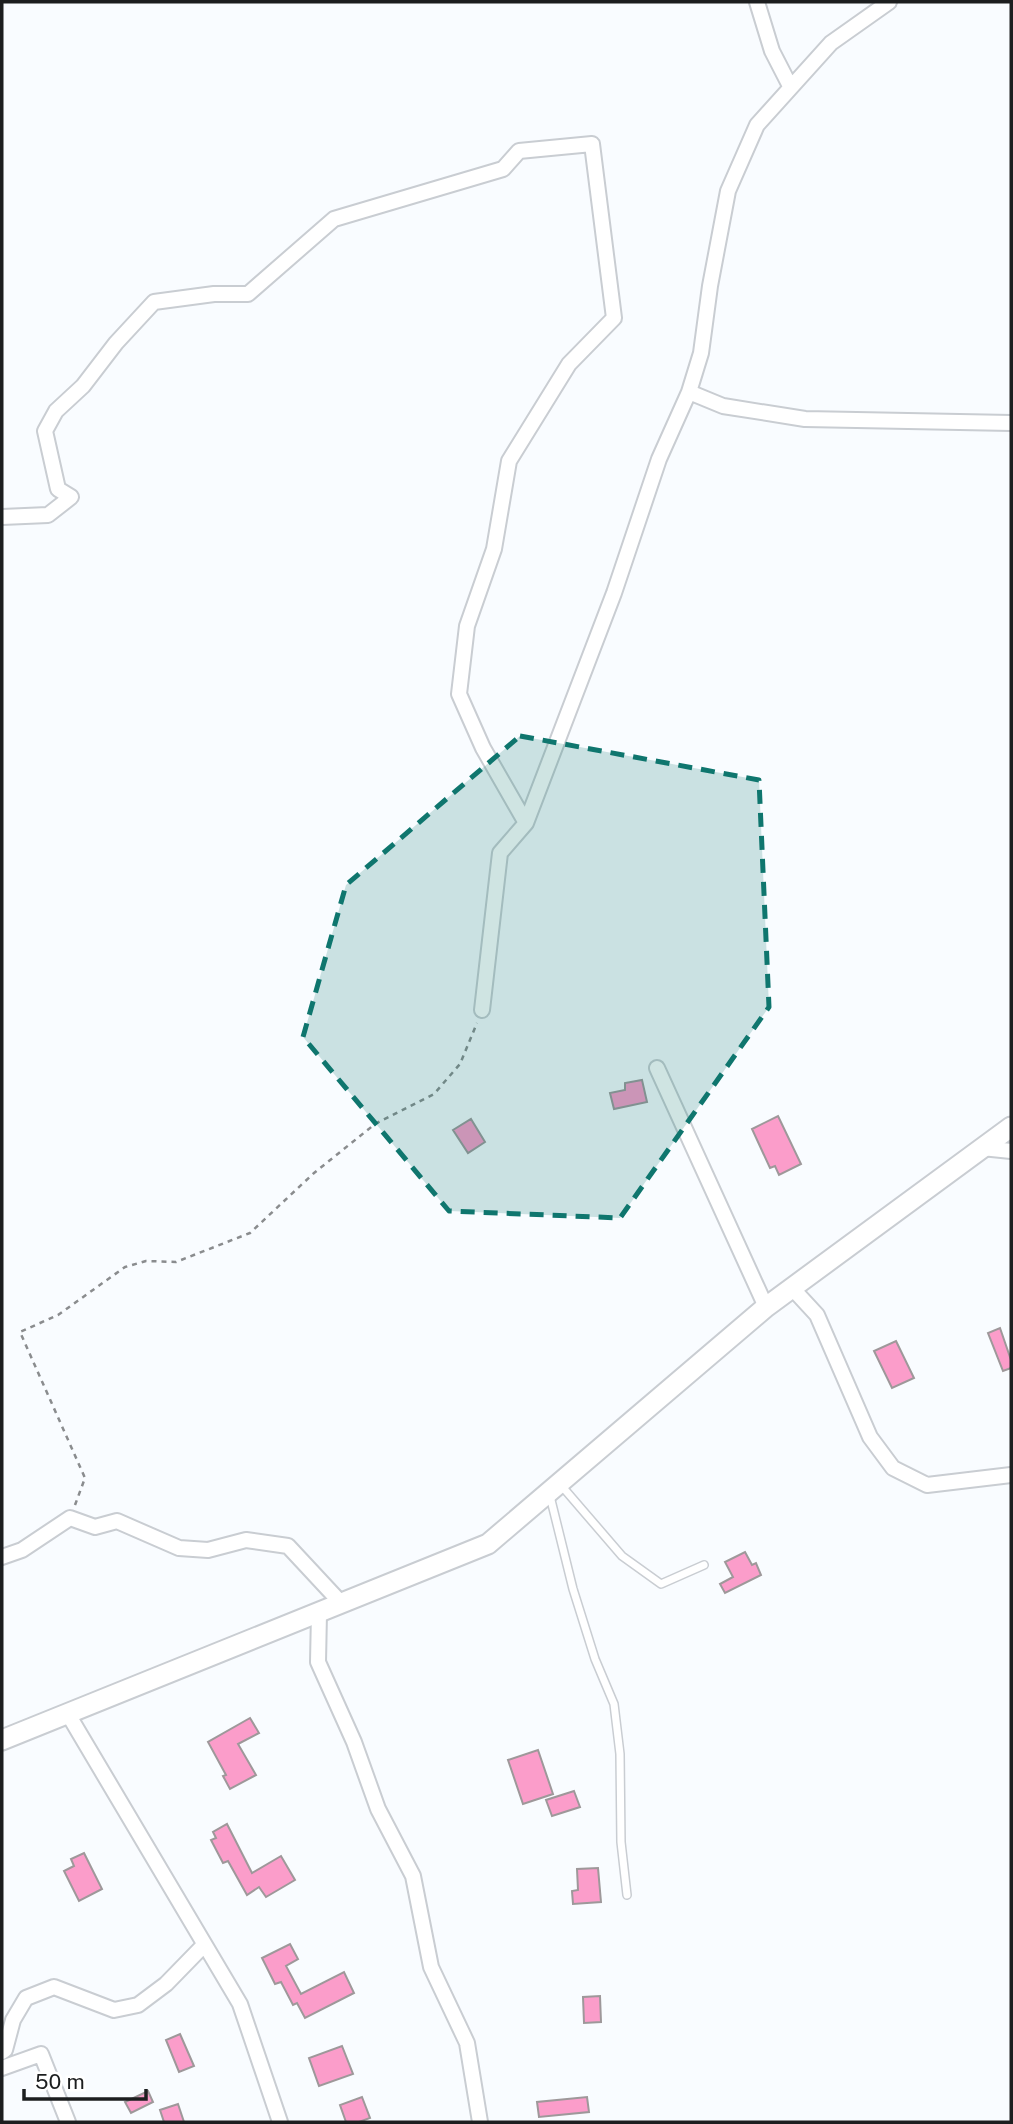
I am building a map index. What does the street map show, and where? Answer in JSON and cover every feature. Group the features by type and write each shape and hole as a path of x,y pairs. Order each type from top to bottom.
{"street":[{"path":"757,2 772,51 790,86"},
{"path":"482,1010 500,853 526,823 614,593 659,459 689,392 701,353 709,286 728,191 757,125 790,86 831,43 889,2"},
{"path":"2,517 48,515 71,497 58,489 46,431 56,411 83,386 116,343 154,302 214,293 248,294 334,219 503,169 519,151 592,144 614,318 569,364 509,461 494,549 467,626 459,694 483,748 526,823"},
{"path":"689,392 723,406 805,419 1011,423"},
{"path":"657,1068 765,1307"},
{"path":"2,1740 488,1544 765,1307 1011,1127"},
{"path":"982,1148 1011,1151"},
{"path":"793,1289 817,1315 870,1437 893,1468 927,1485 1011,1475"},
{"path":"2,1557 22,1550 70,1518 95,1527 117,1521 179,1548 208,1550 246,1540 288,1546 342,1604"},
{"path":"319,1613 318,1662 354,1742 378,1810 413,1876 431,1967 467,2043 480,2122"},
{"path":"68,1714 240,2004 280,2122"},
{"path":"2,2052 5,2050 13,2020 26,1998 54,1987 114,2010 138,2005 166,1984 204,1945"},
{"path":"2,2068 41,2054 68,2122"}],"lane":[{"path":"554,1488 622,1556 661,1584 704,1565"},
{"path":"554,1488 573,1589 595,1659 614,1704 620,1754 621,1842 626,1895"}],"path":[{"path":"70,1518 85,1478 20,1332 58,1315 125,1267 146,1261 176,1262 250,1233 314,1173 375,1124 433,1094 460,1064 482,1010"}],"highlighted area":[{"path":"520,736 759,780 769,1007 620,1218 449,1211 303,1037 346,885"}],"building":[{"path":"642,1080 647,1102 614,1109 610,1093 625,1090 625,1083"},
{"path":"778,1116 801,1164 779,1175 775,1166 770,1168 752,1129"},
{"path":"471,1119 485,1142 468,1153 453,1130"},
{"path":"1000,1328 1011,1360 1011,1368 1003,1371 988,1333"},
{"path":"896,1341 914,1378 892,1388 874,1351"},
{"path":"745,1552 752,1565 756,1563 761,1575 725,1593 720,1584 733,1577 725,1562"},
{"path":"250,1718 259,1733 238,1744 256,1775 230,1789 223,1776 226,1775 208,1742"},
{"path":"538,1750 553,1794 523,1804 508,1760"},
{"path":"574,1791 580,1807 552,1816 546,1800"},
{"path":"227,1824 252,1873 281,1856 295,1880 266,1897 259,1887 247,1895 228,1861 223,1863 211,1840 216,1838 213,1832"},
{"path":"84,1853 102,1889 79,1901 64,1871 74,1866 71,1859"},
{"path":"598,1868 601,1902 573,1904 572,1891 578,1890 577,1869"},
{"path":"290,1944 298,1959 286,1966 301,1994 344,1972 354,1993 305,2018 297,2003 293,2005 281,1982 275,1984 262,1958"},
{"path":"600,1996 601,2022 584,2023 583,1997"},
{"path":"180,2034 194,2066 179,2072 166,2040"},
{"path":"342,2046 353,2074 319,2086 309,2058"},
{"path":"148,2091 153,2102 131,2113 125,2102"},
{"path":"362,2097 370,2118 359,2122 346,2122 340,2105"},
{"path":"587,2097 589,2112 539,2117 537,2102"},
{"path":"178,2104 184,2122 164,2122 160,2110"}]}
